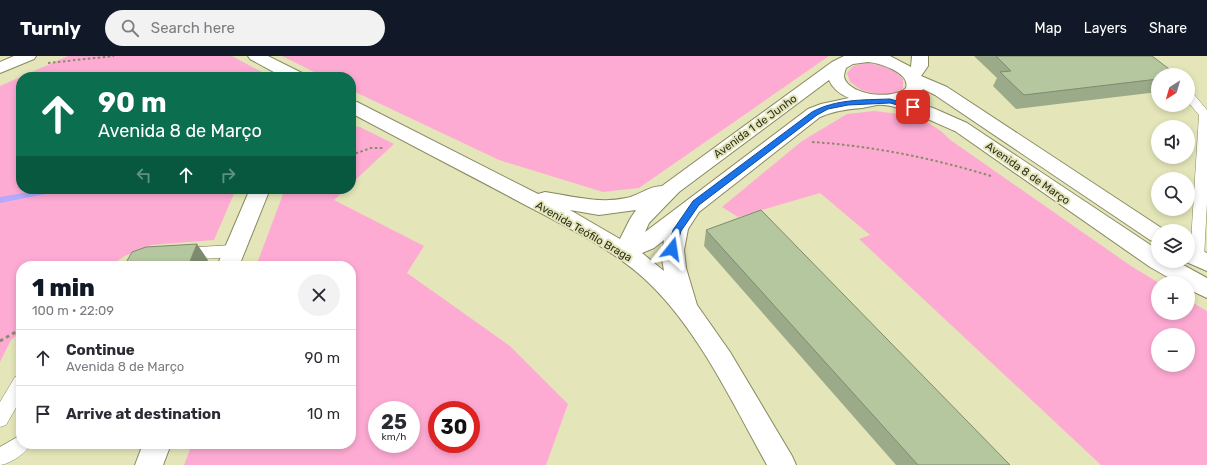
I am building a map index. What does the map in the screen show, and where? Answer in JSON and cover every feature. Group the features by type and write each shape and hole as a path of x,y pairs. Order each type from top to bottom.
{"street":[{"path":"0,68 28,56"},
{"path":"256,56 286,72"},
{"path":"625,252 646,242 814,113 825,108 844,103 901,100 909,96 914,91 916,85 913,78 920,66 920,56"},
{"name":"Avenida 8 de Março","path":"1151,230 941,90 913,78 902,67 882,59 861,57 845,61 835,70 839,83 846,90 866,99 884,101 927,112 961,127 1151,256"},
{"name":"Avenida 1 de Junho","path":"625,252 640,219 672,187 845,61"},
{"name":"Avenida Teófilo Braga","path":"356,109 564,216 625,252 659,279 688,311 721,360 782,465"},
{"name":"Avenida 1 de Junho","path":"522,195 599,208 630,205 672,187"},
{"path":"231,258 258,194"},
{"path":"688,311 674,269 672,249 677,230 696,203"},
{"name":"Avenida 8 de Março","path":"1170,268 1207,289"},
{"path":"149,465 155,449"}],"lane":[{"path":"1195,103 1205,115 1197,258"},
{"path":"166,254 231,258"},
{"path":"0,419 16,391"},
{"path":"0,457 16,447"}],"path":[{"path":"44,60 49,64 114,56"},
{"path":"787,134 802,141 849,144 951,163 1009,181 1028,174"},
{"path":"0,341 16,332"}],"shaded area":[{"path":"68,56 232,56 262,72 32,72"},
{"path":"282,56 829,56 639,188 603,192 499,160 356,92 356,72 314,72"},
{"path":"866,63 881,66 895,72 903,79 903,88 893,94 877,94 861,90 850,82 847,73 853,66"},
{"path":"16,79 16,194 234,194 214,240 151,245 117,261 16,261 16,336 11,340 0,362 0,86"},
{"path":"874,111 905,115 924,121 1131,266 1151,278 1151,320 1195,320 1195,304 1207,311 1207,465 1101,465 859,239 870,235 820,193 738,217 722,207 802,141 847,114"},
{"path":"356,127 360,127 394,144 356,179"},
{"path":"283,194 341,194 334,200 424,246 407,273 510,346 568,404 546,465 184,465 190,449 356,449 356,261 258,261"}],"building":[{"path":"996,56 1152,56 1168,68 1151,68 1151,80 1024,95 1000,72 1011,71"},
{"path":"761,210 1010,465 918,465 706,230"},
{"path":"197,244 190,261 127,261 132,252 146,247"}],"waterway":[{"path":"0,200 33,194"}],"route":[{"path":"672,249 677,230 696,203 814,113 825,108 844,103 890,101 913,107"}]}
